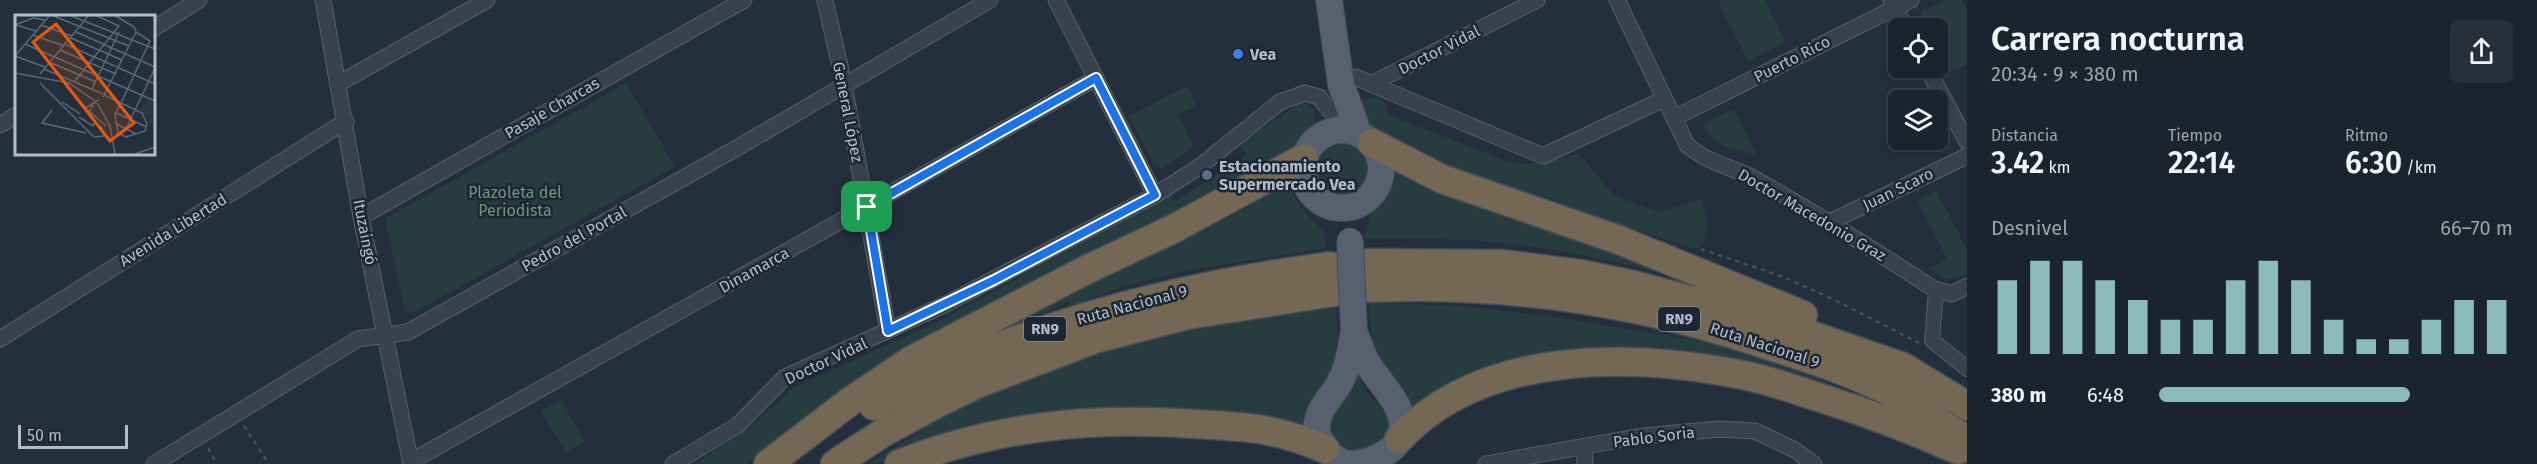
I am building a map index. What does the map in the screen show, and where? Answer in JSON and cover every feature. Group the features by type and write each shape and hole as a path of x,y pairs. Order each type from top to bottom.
{"highway":[{"path":"1365,138 1442,179 1619,240 1781,305 1843,333 1903,367"},
{"path":"768,464 852,400 910,361 1086,270 1175,228 1304,158"},
{"name":"Ruta Nacional 9","path":"1362,264 1503,264 1608,279 1776,323 1903,367 1967,406"},
{"name":"Ruta Nacional 9","path":"1362,264 1422,286 1580,297 1657,313 1729,332 1838,370 1892,393 1967,440"},
{"name":"Ruta Nacional 9","path":"788,464 893,394 932,374 1045,329 1180,291 1332,279 1095,339 977,384 884,432 835,464"},
{"path":"1385,453 1409,429 1443,404 1474,386 1508,374 1607,362 1652,363 1743,375 1885,419 1959,450 1967,451"},
{"path":"899,464 961,442 1036,427 1088,423 1169,422 1259,428 1296,436 1332,457"}],"main road":[{"path":"1319,0 1330,82 1328,122 1304,158 1303,170 1305,182 1336,220 1362,264"},
{"path":"1319,200 1329,206 1341,208 1353,206 1364,201 1378,184 1381,174 1381,163 1365,138 1341,84 1329,0"},
{"path":"1328,122 1365,138"},
{"path":"1354,331 1365,359 1397,406 1402,424 1385,453 1359,464 1348,464 1332,457 1318,435 1317,425 1320,414 1346,369 1354,331 1362,264 1364,201"}],"street":[{"path":"154,28 199,0"},
{"name":"Ituzaingó","path":"323,0 361,216 411,463"},
{"path":"338,84 487,0"},
{"name":"Pasaje Charcas","path":"361,216 744,0"},
{"name":"General López","path":"825,0 844,84 888,331"},
{"name":"Pedro del Portal","path":"154,464 358,339 408,332 737,148 990,0"},
{"path":"1056,0 1155,195"},
{"name":"Doctor Vidal","path":"1341,84 1356,77 1371,84 1537,0"},
{"name":"Doctor Macedonio Graz","path":"1617,0 1687,145 1699,156 1747,175 1830,222 1934,289 1952,294 1967,286"},
{"name":"Puerto Rico","path":"1674,118 1893,4 1911,0"},
{"path":"1893,4 1901,18"},
{"name":"Dinamarca","path":"411,463 1096,78"},
{"path":"1932,78 1967,142"},
{"path":"1371,84 1543,156 1664,99"},
{"name":"Doctor Vidal","path":"673,464 738,425 785,377 994,280 1155,195 1199,167 1280,102 1305,93 1319,97 1328,122"},
{"path":"0,125 15,116"},
{"name":"Avenida Libertad","path":"0,339 346,121"},
{"name":"Juan Scaro","path":"1830,222 1967,156"},
{"path":"1935,291 1937,292 1933,340 1967,368 1931,341 1935,291"},
{"name":"Pablo Soria","path":"1486,464 1642,436 1720,429 1755,431 1795,450 1814,464"},
{"path":"1584,447 1585,464"}],"path":[{"path":"236,413 268,464"},
{"path":"200,435 218,464"}],"green space":[{"path":"1725,0 1765,0 1786,42 1748,61 1718,3"},
{"path":"1946,0 1962,0 1967,9 1967,64 1949,73 1948,18 1921,18 1922,11"},
{"name":"Plazoleta del Periodista","path":"626,83 675,167 422,308 412,313 405,311 386,223 388,217"},
{"path":"1187,86 1197,105 1178,115 1194,147 1162,169 1155,166 1129,116"},
{"path":"1377,97 1384,102 1389,115 1509,162 1535,163 1578,153 1615,196 1658,212 1701,199 1707,219 1705,238 1697,249 1618,225 1548,198 1445,171 1364,123 1359,106 1362,100"},
{"path":"1302,102 1313,109 1315,122 1287,156 800,425 747,464 695,464 754,424 793,388 935,323 1171,195 1175,201 1247,155 1240,144"},
{"path":"1734,109 1757,155 1720,144 1708,135 1704,128 1706,122"},
{"path":"1335,142 1347,142 1357,146 1365,154 1369,170 1365,186 1357,194 1347,198 1335,198 1325,194 1317,186 1313,176 1313,164 1317,154 1325,146"},
{"path":"1394,169 1443,194 1600,245 1664,272 1663,274 1589,257 1514,244 1451,239 1363,239 1372,210 1386,191"},
{"path":"1288,178 1294,195 1302,207 1324,231 1325,248 1191,270 1125,286 1072,306 1068,302 934,363 1242,211"},
{"path":"1936,191 1967,249 1967,273 1951,279 1943,278 1928,269 1947,259 1917,201"},
{"path":"1368,303 1465,306 1561,318 1713,343 1817,378 1872,401 1726,361 1680,351 1638,347 1598,350 1409,414 1407,395 1397,381 1375,360"},
{"path":"1336,308 1338,345 1334,367 1313,397 1306,416 1304,433 1257,420 911,451 878,464 867,464 930,424 969,403 1056,367 1148,340 1195,330"},
{"path":"1355,361 1367,392 1383,410 1389,421 1389,428 1384,445 1350,453 1330,432 1329,423"},
{"path":"561,400 585,442 566,453 541,411"}],"place":[{"name":"Vea","path":"1238,54"},
{"name":"Estacionamiento Supermercado Vea","path":"1207,175"}],"route":[{"path":"1096,78 1155,195 994,280 888,331 867,207 1096,78"}]}
